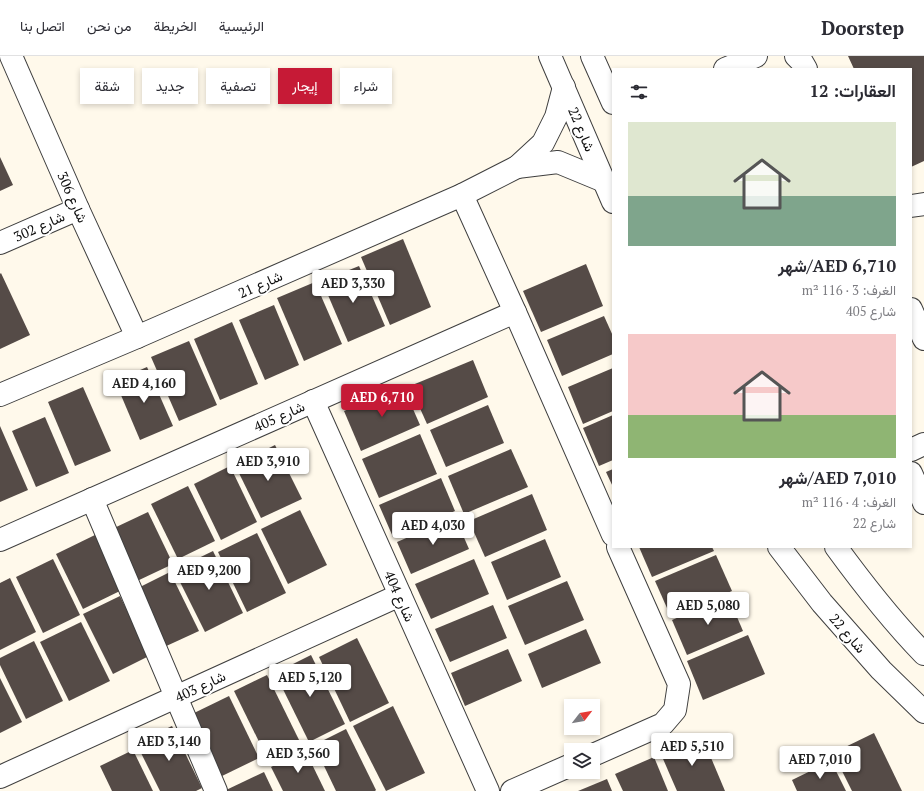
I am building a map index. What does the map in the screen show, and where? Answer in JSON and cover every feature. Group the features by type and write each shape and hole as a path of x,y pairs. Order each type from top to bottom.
{"street":[{"name":"شارع 306","path":"11,56 78,209 137,337"},
{"name":"شارع 22","path":"550,56 612,200"},
{"path":"592,56 612,101"},
{"path":"730,68 756,56"},
{"path":"796,56 805,68"},
{"name":"شارع 21","path":"0,396 462,196 517,167 543,143 556,117 564,87"},
{"name":"شارع 21","path":"517,167 558,162 604,181"},
{"path":"462,196 515,312 612,533"},
{"path":"912,206 924,204"},
{"name":"شارع 302","path":"0,243 78,209"},
{"path":"912,311 924,339"},
{"name":"شارع 405","path":"0,540 515,312"},
{"name":"شارع 404","path":"313,401 488,791"},
{"path":"912,450 924,444"},
{"path":"912,475 924,503"},
{"path":"92,499 216,791"},
{"path":"600,752 663,724 675,710 679,684 618,548"},
{"name":"شارع 22","path":"780,548 822,602 881,670 924,712"},
{"path":"837,548 904,633 924,654"},
{"name":"شارع 403","path":"0,777 400,595"},
{"path":"512,791 564,768"}],"building":[{"path":"848,56 924,56 924,161 912,167 912,68 854,68"},
{"path":"0,157 13,185 0,191"},
{"path":"403,239 431,307 390,325 361,257"},
{"path":"586,264 603,306 541,332 523,291"},
{"path":"359,266 385,326 348,342 322,281"},
{"path":"1,273 30,335 0,349 0,274"},
{"path":"315,282 342,344 304,361 277,298"},
{"path":"274,305 299,365 265,380 239,320"},
{"path":"604,316 612,334 612,354 562,376 547,340"},
{"path":"232,322 258,384 220,400 194,339"},
{"path":"189,341 217,405 179,421 151,357"},
{"path":"473,360 488,397 427,424 410,386"},
{"path":"147,367 173,426 140,440 115,381"},
{"path":"612,368 612,411 583,424 568,387"},
{"path":"403,386 420,425 361,451 344,411"},
{"path":"83,387 111,451 75,466 48,402"},
{"path":"488,405 504,443 446,467 430,430"},
{"path":"612,415 612,460 599,466 583,428"},
{"path":"45,417 69,473 36,487 12,431"},
{"path":"0,426 28,490 0,502"},
{"path":"420,434 437,474 379,498 362,459"},
{"path":"275,445 302,499 261,518 235,465"},
{"path":"511,449 528,487 464,514 448,476"},
{"path":"230,466 257,522 221,540 194,484"},
{"path":"612,469 612,485 606,472"},
{"path":"441,478 455,511 393,537 379,505"},
{"path":"188,486 215,541 178,559 151,504"},
{"path":"532,494 547,530 485,557 469,521"},
{"path":"300,510 327,565 288,584 261,529"},
{"path":"148,512 173,564 137,581 112,529"},
{"path":"455,517 469,549 411,574 397,542"},
{"path":"257,533 286,593 247,612 218,552"},
{"path":"97,534 124,589 83,609 56,554"},
{"path":"545,539 561,577 507,600 491,562"},
{"path":"639,548 712,548 714,551 652,577"},
{"path":"213,551 243,613 205,632 174,570"},
{"path":"716,555 732,591 671,617 655,581"},
{"path":"53,559 80,615 43,633 16,577"},
{"path":"474,559 489,594 431,619 415,584"},
{"path":"170,572 199,631 162,648 134,590"},
{"path":"10,578 36,632 0,650 0,583"},
{"path":"567,581 584,620 525,645 508,606"},
{"path":"120,596 149,656 113,674 83,614"},
{"path":"728,596 743,631 687,655 672,620"},
{"path":"493,605 507,638 450,662 435,629"},
{"path":"81,622 110,681 69,701 40,642"},
{"path":"586,629 601,663 542,688 528,654"},
{"path":"748,635 765,674 703,700 687,661"},
{"path":"357,638 389,703 350,722 319,657"},
{"path":"34,641 63,701 26,719 0,665 0,658"},
{"path":"508,649 522,681 465,706 451,673"},
{"path":"311,655 345,724 309,742 275,673"},
{"path":"267,675 302,746 269,762 234,691"},
{"path":"0,678 22,722 0,733"},
{"path":"229,696 259,758 222,776 192,714"},
{"path":"393,706 425,773 386,791 353,726"},
{"path":"172,726 202,788 196,791 160,791 136,743"},
{"path":"346,729 376,790 375,791 336,791 314,745"},
{"path":"874,733 902,791 852,791 833,753"},
{"path":"701,734 725,791 677,791 660,752"},
{"path":"133,750 153,791 112,791 100,766"},
{"path":"305,750 325,791 283,791 271,767"},
{"path":"654,757 668,791 623,791 615,774"},
{"path":"831,761 846,791 797,791 792,780"},
{"path":"264,772 273,791 224,791"},
{"path":"607,779 612,791 578,791"}]}
